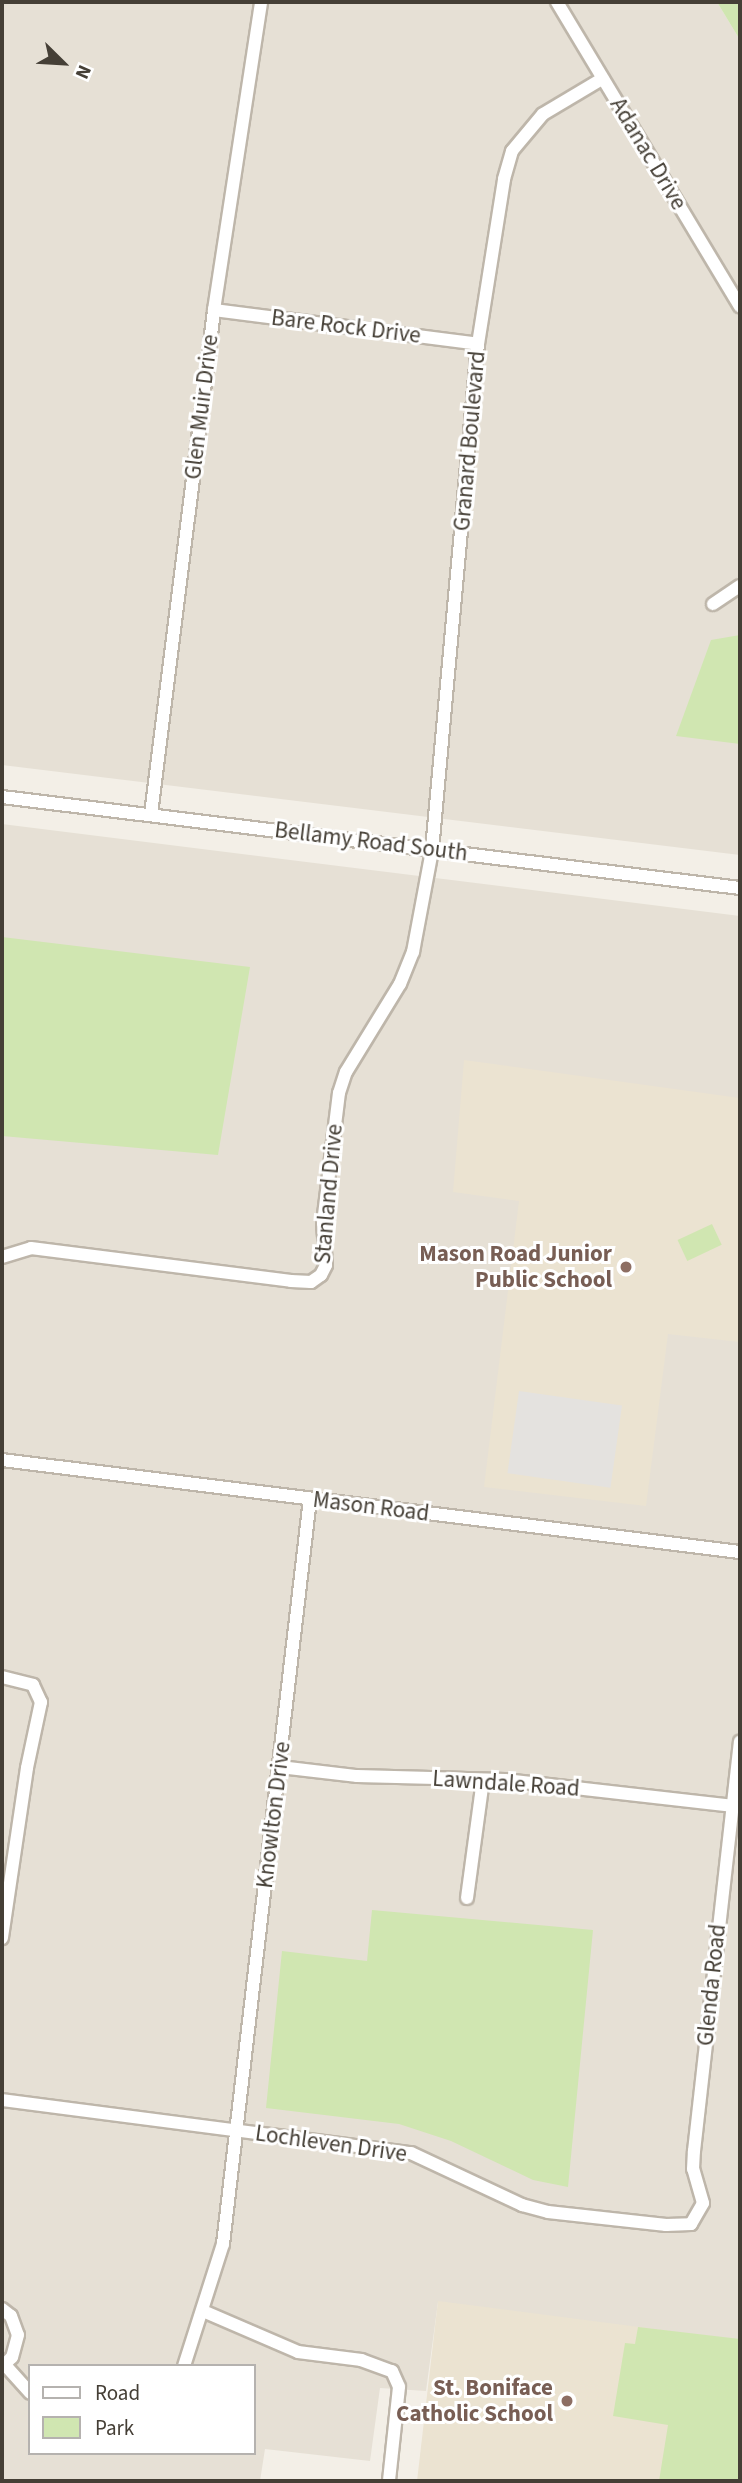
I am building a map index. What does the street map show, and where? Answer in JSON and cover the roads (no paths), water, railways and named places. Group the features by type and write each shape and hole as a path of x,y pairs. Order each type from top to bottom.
{"street":[{"name":"Glen Muir Drive","path":"150,814 214,310 261,2"},
{"name":"Adanac Drive","path":"557,2 740,306"},
{"name":"Granard Boulevard","path":"432,850 478,344 512,151 543,114 602,79"},
{"name":"Bare Rock Drive","path":"214,310 478,344"},
{"path":"713,604 740,586"},
{"name":"Bellamy Road South","path":"2,797 740,888"},
{"name":"Stanland Drive","path":"2,1257 31,1248 291,1281 311,1282 321,1275 326,1265 323,1223 339,1093 413,952 432,850"},
{"name":"Mason Road","path":"2,1460 740,1552"},
{"name":"Knowlton Drive","path":"185,2364 223,2244 310,1499"},
{"path":"2,1677 33,1685 41,1702 27,1768 2,1937"},
{"name":"Glenda Road","path":"691,2224 704,2203 693,2169 694,2151 740,1742"},
{"name":"Lawndale Road","path":"280,1767 357,1776 483,1780 732,1806"},
{"path":"467,1898 483,1780"},
{"name":"Lochleven Drive","path":"2,2101 411,2153 522,2205 548,2212 691,2224"},
{"path":"2,2309 11,2316 18,2335 4,2366 28,2391"},
{"path":"203,2311 298,2352 371,2362 392,2371 399,2386 389,2481"}],"place":[{"name":"Mason Road Junior Public School","path":"626,1267"},
{"name":"St. Boniface Catholic School","path":"567,2401"}]}
